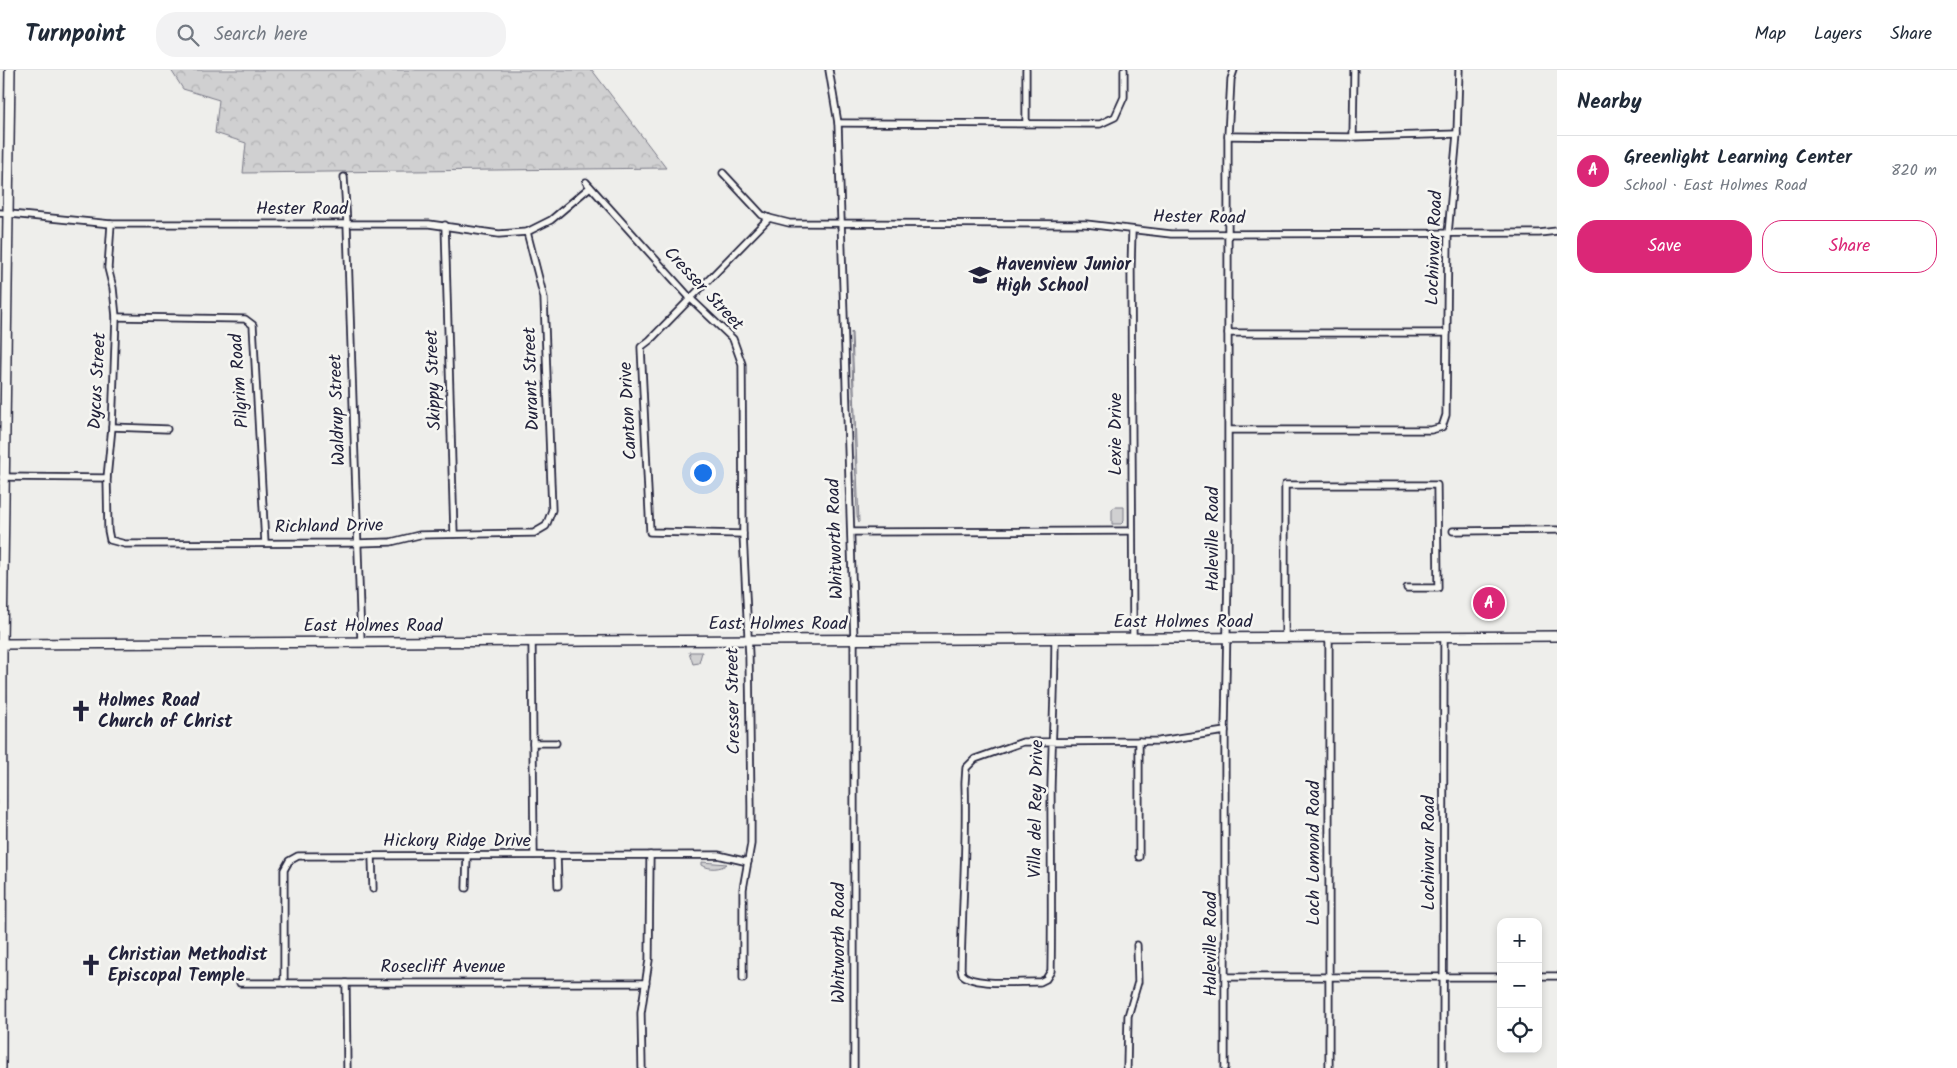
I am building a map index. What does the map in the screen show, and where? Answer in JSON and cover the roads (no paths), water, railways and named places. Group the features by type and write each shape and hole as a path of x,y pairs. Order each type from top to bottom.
{"main road":[{"path":"1,1068 4,213 10,70"},
{"name":"East Holmes Road","path":"1,644 1557,636"}],"street":[{"name":"Whitworth Road","path":"829,70 838,123 852,532 854,640 854,1068"},
{"path":"1026,70 1026,123"},
{"path":"838,123 1100,124 1115,117 1124,97 1124,70"},
{"name":"Haleville Road","path":"1225,1068 1225,731 1229,430 1228,136 1231,79 1234,70"},
{"path":"1353,137 1354,70"},
{"name":"Lochinvar Road","path":"1229,430 1431,430 1442,427 1446,415 1448,234 1457,134 1459,70"},
{"path":"1228,136 1353,137 1457,134"},
{"path":"723,173 755,208 769,218"},
{"name":"Waldrup Street","path":"344,177 361,641"},
{"name":"Hester Road","path":"4,213 111,224 445,225 499,234 527,232 551,220 588,184"},
{"name":"Cresser Street","path":"588,184 691,299 733,339 742,364 743,534 748,640 751,844 743,890 743,978"},
{"name":"Hester Road","path":"769,218 789,223 1086,224 1162,234 1448,234 1539,233 1557,231"},
{"name":"Canton Drive","path":"743,534 650,532 641,347 691,299 769,218"},
{"name":"Dycus Street","path":"110,540 108,530 107,478 112,427 116,317 113,288 108,268 111,224"},
{"name":"Skippy Street","path":"445,225 454,534"},
{"name":"Lexie Drive","path":"1132,230 1130,244 1133,639"},
{"name":"Durant Street","path":"527,232 544,298 552,510 546,526"},
{"name":"Pilgrim Road","path":"116,317 245,319 253,325 265,543"},
{"path":"1228,333 1447,333"},
{"path":"112,427 167,429"},
{"path":"2,477 107,478"},
{"path":"1285,638 1285,486 1438,485 1438,588 1407,588"},
{"name":"Richland Drive","path":"110,540 125,544 391,542 419,535 534,533 546,526"},
{"path":"1453,531 1557,530"},
{"path":"852,532 1131,532"},
{"name":"Loch Lomond Road","path":"1329,638 1329,1068"},
{"name":"Lochinvar Road","path":"1443,1068 1444,638"},
{"name":"Villa del Rey Drive","path":"1052,740 1017,743 975,759 966,768 962,974 966,978 980,982 1040,982 1046,979 1050,973 1055,639"},
{"path":"532,641 534,855"},
{"path":"1052,740 1163,741 1225,731"},
{"path":"1139,742 1139,857"},
{"path":"533,743 556,743"},
{"path":"642,1068 642,1013 649,960 650,855"},
{"name":"Hickory Ridge Drive","path":"284,982 284,870 289,861 298,856 718,855 748,862"},
{"path":"372,856 373,889"},
{"path":"466,856 466,888"},
{"path":"557,856 558,886"},
{"path":"1127,1068 1128,1013 1138,987 1137,946"},
{"path":"1542,976 1557,976"},
{"path":"1226,977 1497,977"},
{"name":"Rosecliff Avenue","path":"240,982 646,983"},
{"path":"346,982 347,1068"}],"place":[{"name":"Havenview Junior High School","path":"980,275"},
{"name":"Greenlight Learning Center","path":"1489,603"},
{"name":"Holmes Road Church of Christ","path":"81,711"},
{"name":"Christian Methodist Episcopal Temple","path":"91,965"}]}
